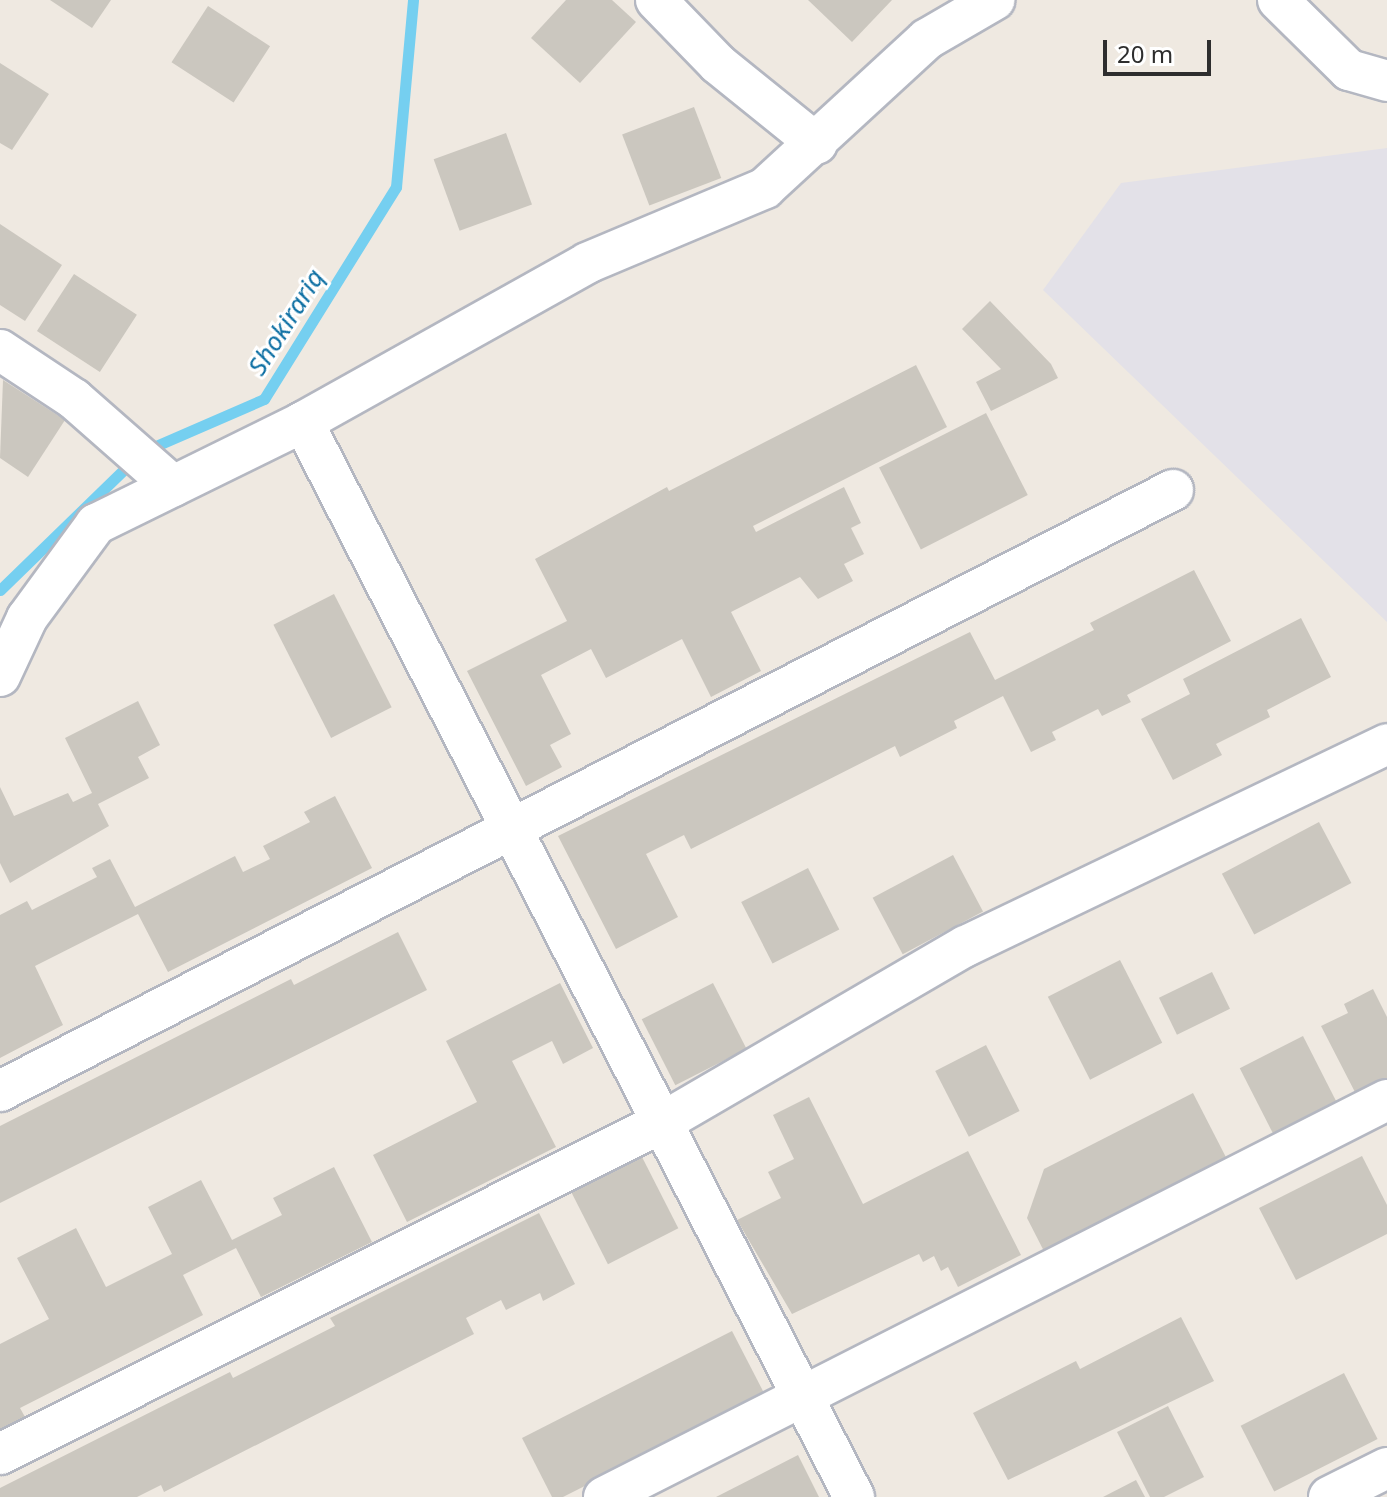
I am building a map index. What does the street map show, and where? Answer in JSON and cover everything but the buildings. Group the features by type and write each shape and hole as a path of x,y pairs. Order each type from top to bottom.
{"street":[{"path":"656,0 718,64 817,144"},
{"path":"0,676 27,618 96,524 148,464 303,422 587,263 765,188 817,144 927,39 994,0"},
{"path":"1278,0 1349,70 1387,81"},
{"path":"0,350 74,399 148,464"},
{"path":"303,422 510,830 805,1395 854,1497"},
{"path":"0,1091 1173,490"},
{"path":"0,1454 663,1122 966,946 1387,744"},
{"path":"604,1497 1387,1100"},
{"path":"1329,1497 1387,1468"}],"shaded area":[{"path":"1387,148 1387,622 1043,290 1121,183"}],"waterway":[{"name":"Shokirariq","path":"0,590 142,452 264,399 396,187 413,0"}]}
